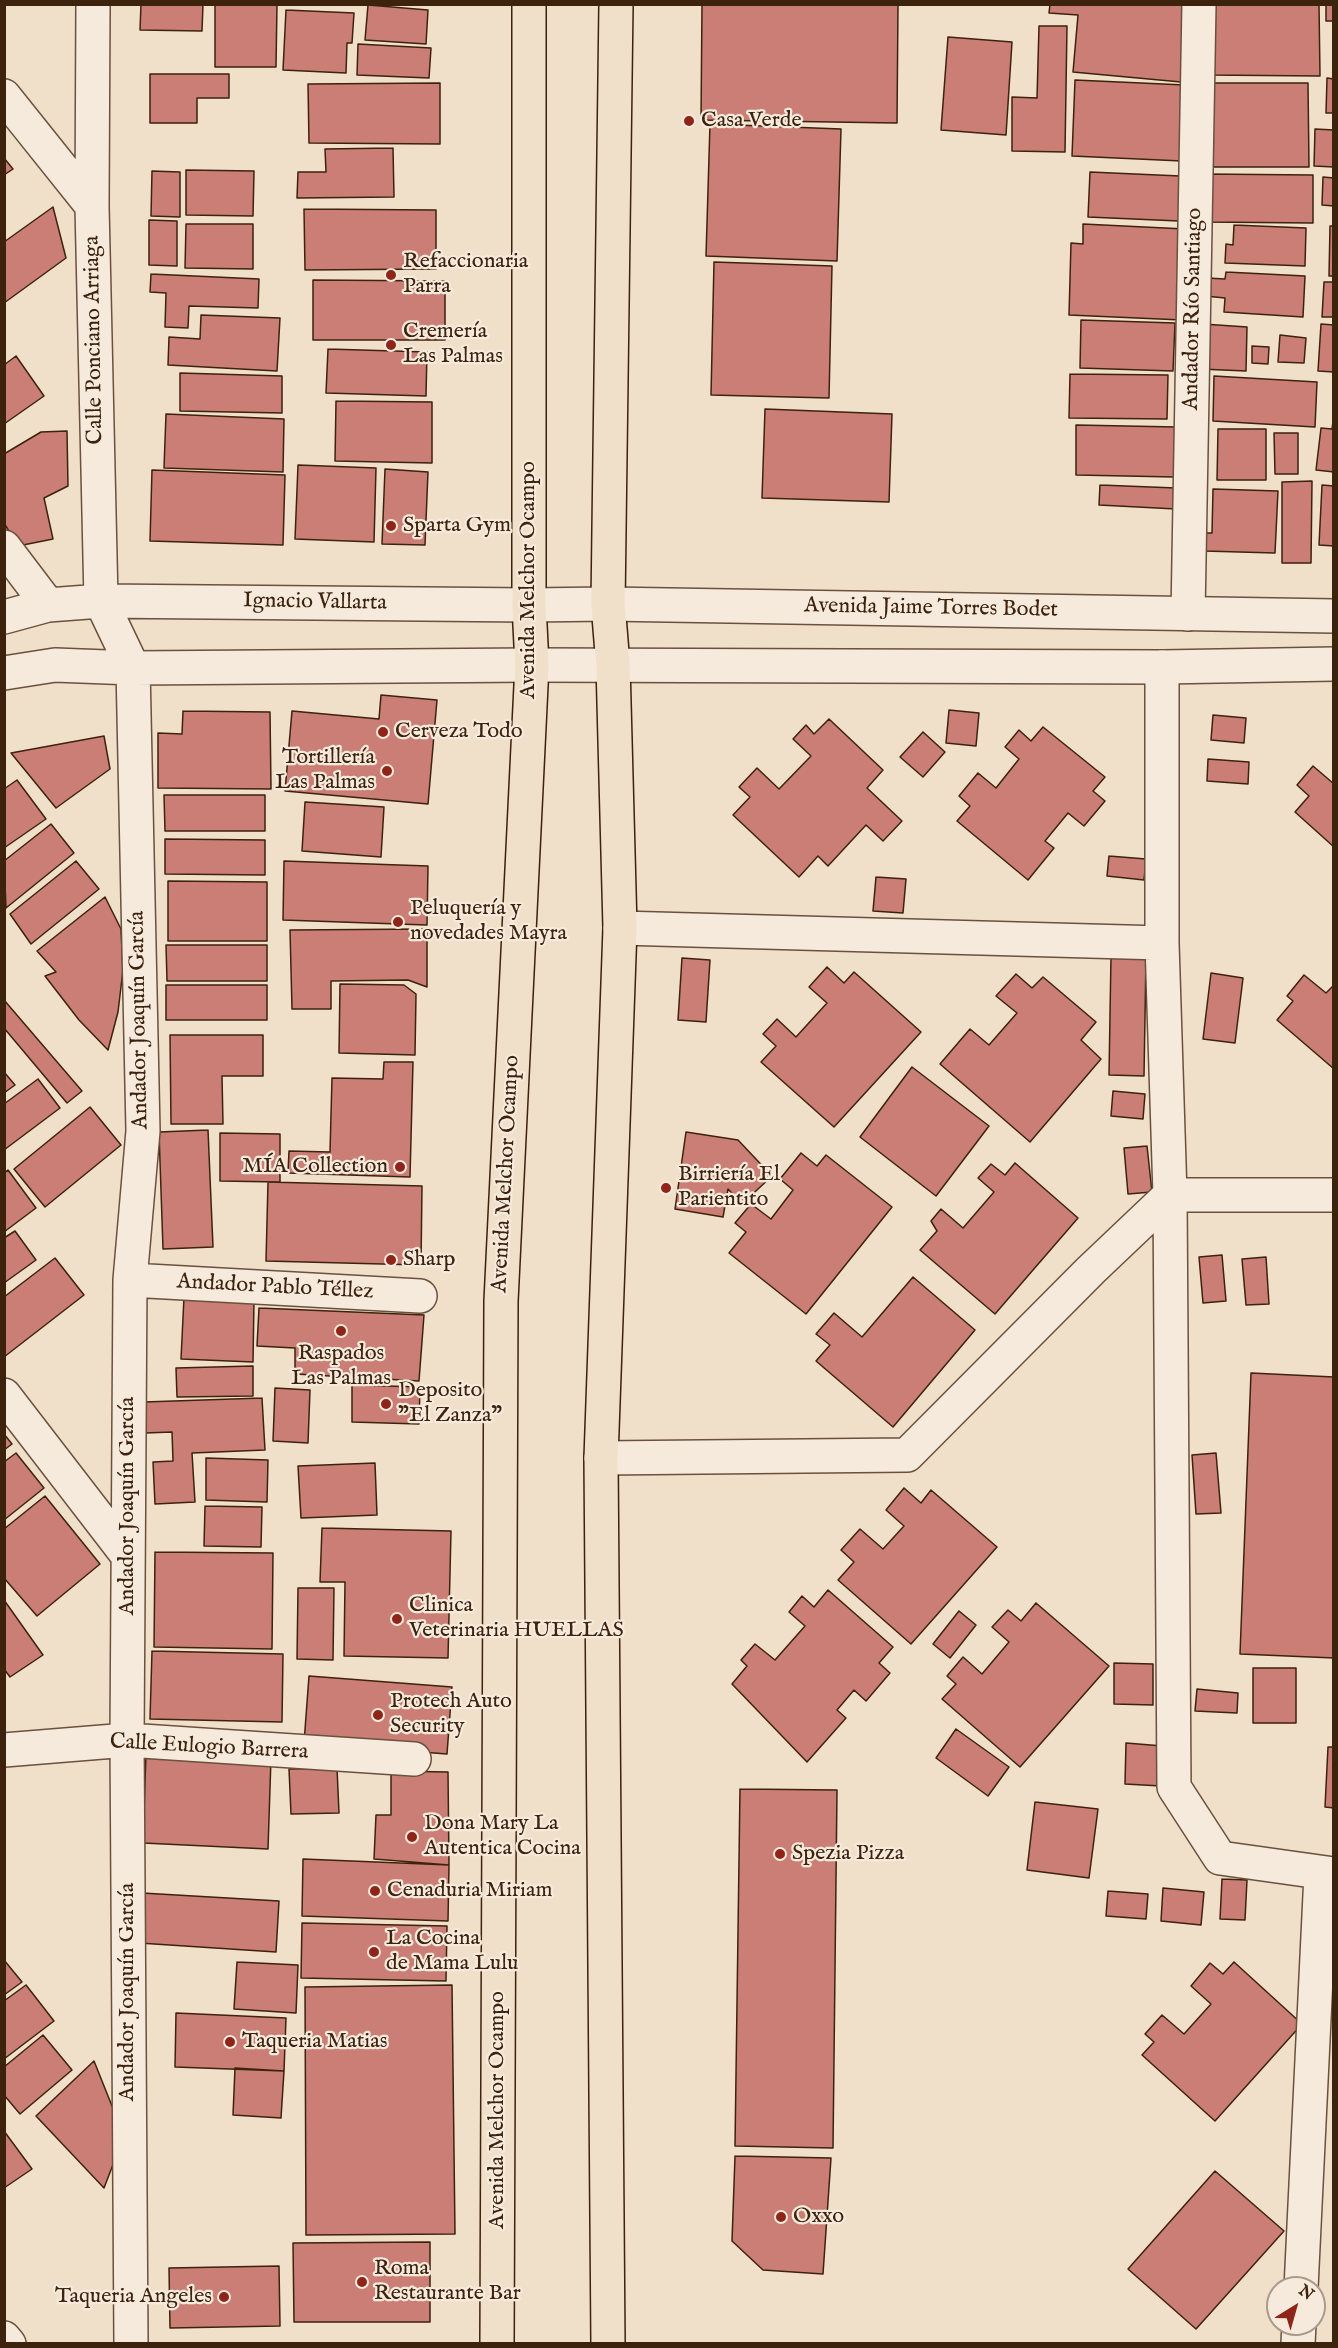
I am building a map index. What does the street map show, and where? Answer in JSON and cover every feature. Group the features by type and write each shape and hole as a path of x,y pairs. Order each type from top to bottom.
{"main road":[{"name":"Avenida Melchor Ocampo","path":"497,2343 501,1301 532,665 529,605 529,4"},
{"path":"608,2343 601,1458 620,928 613,665 608,604 616,4"}],"street":[{"name":"Calle Ponciano Arriaga","path":"93,4 92,206 101,601 134,668"},
{"name":"Andador Río Santiago","path":"1188,614 1199,4"},
{"path":"4,96 92,206"},
{"path":"4,548 48,605"},
{"name":"Ignacio Vallarta","path":"4,617 48,605 101,601 529,605"},
{"name":"Avenida Jaime Torres Bodet","path":"529,605 608,604 1334,616"},
{"path":"4,673 55,665 134,668 532,665 1162,667 1334,664"},
{"path":"1162,667 1162,943 1170,1196 1174,1787 1220,1858 1327,1874 1302,2276"},
{"name":"Andador Joaquín García","path":"131,2343 127,1740 130,1280 143,1131 134,668"},
{"path":"620,928 1162,943"},
{"path":"601,1458 907,1455 1091,1270 1170,1196 1334,1195"},
{"name":"Andador Pablo Téllez","path":"130,1280 420,1296"},
{"path":"4,1395 128,1556"},
{"name":"Calle Eulogio Barrera","path":"4,1750 127,1740 414,1759"},
{"path":"4,2338 9,2343"}],"building":[{"path":"141,4 203,4 202,31 140,30"},
{"path":"215,4 277,4 276,67 215,67"},
{"path":"702,4 898,4 897,123 701,120"},
{"path":"1050,4 1188,4 1181,82 1073,72 1078,15 1049,13"},
{"path":"1206,4 1319,4 1320,76 1207,75"},
{"path":"1326,4 1334,4 1334,21 1326,21"},
{"path":"368,5 428,10 426,44 365,40"},
{"path":"286,10 354,13 352,43 347,43 346,73 283,70"},
{"path":"1039,26 1067,26 1065,152 1012,151 1012,97 1037,98"},
{"path":"948,37 1012,42 1006,135 941,130"},
{"path":"358,44 431,48 429,78 357,75"},
{"path":"150,74 229,74 229,98 197,98 197,123 150,123"},
{"path":"1327,78 1334,79 1334,113 1326,113"},
{"path":"1075,80 1185,85 1182,161 1072,156"},
{"path":"440,83 440,144 309,143 308,84"},
{"path":"1206,83 1308,83 1309,167 1207,167"},
{"path":"710,124 841,129 837,261 706,256"},
{"path":"1315,129 1334,130 1334,167 1314,166"},
{"path":"393,148 394,197 297,198 298,172 326,172 325,149"},
{"path":"4,158 13,169 4,175"},
{"path":"186,170 254,171 253,216 186,215"},
{"path":"152,171 180,172 180,217 151,216"},
{"path":"1090,172 1180,176 1179,221 1088,217"},
{"path":"1204,174 1313,175 1313,223 1204,222"},
{"path":"1323,177 1334,178 1334,206 1322,205"},
{"path":"53,207 66,258 4,303 4,242"},
{"path":"304,209 436,210 436,269 305,270"},
{"path":"149,220 177,221 177,266 149,265"},
{"path":"186,224 253,224 253,269 185,268"},
{"path":"1083,224 1185,229 1182,320 1069,315 1071,243 1083,244"},
{"path":"1234,225 1306,228 1305,266 1225,263 1226,244 1233,245"},
{"path":"1330,226 1334,226 1334,276 1329,276"},
{"path":"714,262 832,266 829,398 711,395"},
{"path":"1226,272 1305,276 1303,317 1224,312 1225,298 1205,296 1207,278 1225,279"},
{"path":"151,274 259,279 258,308 189,306 188,328 165,327 166,293 150,292"},
{"path":"313,280 445,281 445,340 313,340"},
{"path":"1324,282 1334,282 1334,317 1322,317"},
{"path":"201,315 280,318 277,371 168,365 169,337 200,339"},
{"path":"1081,320 1175,323 1173,371 1080,368"},
{"path":"1203,324 1247,327 1246,371 1200,369"},
{"path":"1321,324 1334,325 1334,372 1318,371"},
{"path":"1280,335 1306,338 1304,363 1278,362"},
{"path":"1252,346 1269,347 1268,364 1252,363"},
{"path":"328,349 427,352 426,396 326,393"},
{"path":"16,356 44,396 4,424 4,365"},
{"path":"180,373 282,376 282,413 180,411"},
{"path":"1070,374 1168,375 1167,419 1069,418"},
{"path":"1214,376 1317,382 1315,427 1213,421"},
{"path":"336,401 432,402 432,463 335,461"},
{"path":"765,409 892,414 889,502 762,498"},
{"path":"166,414 284,419 283,472 164,468"},
{"path":"1334,414 1334,472 1316,470 1321,428 1332,429"},
{"path":"1076,425 1176,427 1175,477 1076,475"},
{"path":"1218,429 1266,429 1266,480 1217,480"},
{"path":"67,431 68,486 44,498 53,539 18,546 4,523 4,454 41,432"},
{"path":"1274,433 1298,433 1298,474 1275,474"},
{"path":"298,465 376,468 374,542 295,539"},
{"path":"385,469 428,472 425,545 382,544"},
{"path":"152,470 285,475 283,545 150,541"},
{"path":"1312,481 1311,563 1282,563 1282,482"},
{"path":"1100,485 1176,488 1176,509 1099,505"},
{"path":"1322,485 1334,486 1334,546 1319,545"},
{"path":"1213,489 1278,491 1275,553 1204,551 1205,533 1212,533"},
{"path":"381,695 437,700 428,804 285,791 292,711 379,719"},
{"path":"949,710 979,713 976,746 946,743"},
{"path":"183,711 270,712 271,789 158,788 158,733 182,734"},
{"path":"1213,715 1246,718 1244,743 1211,740"},
{"path":"829,719 883,770 867,788 902,821 883,841 866,825 828,866 818,856 799,877 733,815 750,797 739,787 757,768 779,789 811,756 793,739 806,725 814,734"},
{"path":"1043,727 1105,777 1093,791 1105,801 1084,826 1068,813 1045,841 1054,848 1028,880 957,821 970,806 959,796 978,773 996,788 1019,759 1005,747 1019,730 1031,741"},
{"path":"923,732 945,752 923,777 900,757"},
{"path":"104,736 110,769 56,808 11,753"},
{"path":"1208,759 1249,762 1248,784 1207,781"},
{"path":"1313,766 1334,784 1334,847 1295,812 1309,796 1297,785"},
{"path":"17,780 46,819 4,848 4,789"},
{"path":"164,795 265,795 265,831 165,831"},
{"path":"305,802 384,807 381,857 302,851"},
{"path":"51,824 74,853 6,908 4,861"},
{"path":"165,839 265,840 265,875 165,874"},
{"path":"1109,856 1146,859 1144,880 1107,876"},
{"path":"76,861 99,889 31,944 10,914"},
{"path":"284,861 428,866 427,925 283,920"},
{"path":"876,877 906,879 903,913 873,911"},
{"path":"168,881 267,882 267,941 168,941"},
{"path":"105,897 121,929 123,970 118,1012 108,1050 79,1020 45,976 56,972 37,951"},
{"path":"427,929 427,987 408,980 331,981 331,1009 292,1009 290,930"},
{"path":"166,945 267,945 267,981 167,981"},
{"path":"1111,956 1146,957 1144,1076 1109,1075"},
{"path":"682,958 710,960 706,1022 678,1020"},
{"path":"827,967 844,983 854,972 921,1032 834,1127 761,1062 776,1046 763,1034 777,1019 796,1037 827,1003 809,987"},
{"path":"1211,973 1243,978 1235,1043 1203,1039"},
{"path":"1016,974 1032,988 1043,977 1096,1022 1081,1040 1101,1059 1030,1142 940,1064 970,1029 989,1045 1017,1013 996,996"},
{"path":"1304,975 1326,993 1334,985 1334,1069 1277,1020 1293,1001 1287,996"},
{"path":"340,984 404,985 416,994 415,1055 339,1053"},
{"path":"166,985 267,985 267,1020 166,1020"},
{"path":"4,1000 82,1091 67,1103 4,1028"},
{"path":"170,1035 263,1035 263,1076 222,1076 223,1124 171,1124"},
{"path":"384,1062 413,1062 410,1177 288,1173 289,1151 330,1152 332,1078 383,1079"},
{"path":"912,1067 989,1126 936,1196 860,1137"},
{"path":"4,1072 15,1085 4,1093"},
{"path":"38,1079 60,1108 4,1150 4,1104"},
{"path":"1113,1091 1145,1094 1143,1119 1111,1116"},
{"path":"90,1107 121,1145 45,1207 14,1169"},
{"path":"208,1130 213,1247 163,1249 159,1132"},
{"path":"686,1132 738,1140 772,1176 742,1204 728,1189 723,1217 675,1209"},
{"path":"220,1133 280,1134 280,1182 220,1181"},
{"path":"1147,1146 1152,1192 1128,1194 1124,1148"},
{"path":"801,1153 817,1166 826,1155 892,1207 806,1314 729,1253 746,1232 735,1223 751,1204 771,1219 793,1190 780,1179"},
{"path":"1015,1163 1078,1218 995,1314 920,1250 937,1231 931,1221 941,1209 963,1228 994,1192 978,1178 991,1164 1005,1175"},
{"path":"8,1170 36,1208 4,1232 4,1173"},
{"path":"268,1182 422,1186 421,1265 266,1261"},
{"path":"15,1231 36,1260 4,1283 4,1238"},
{"path":"1222,1255 1226,1301 1203,1303 1199,1257"},
{"path":"1266,1257 1269,1304 1246,1305 1242,1259"},
{"path":"55,1258 84,1295 4,1357 4,1297"},
{"path":"913,1277 975,1330 893,1427 816,1361 830,1345 816,1334 834,1313 862,1337"},
{"path":"184,1297 254,1300 253,1362 181,1359"},
{"name":"Raspados Las Palmas","path":"259,1308 424,1315 419,1381 295,1374 295,1348 257,1346"},
{"path":"253,1366 253,1396 177,1397 176,1368"},
{"path":"1251,1373 1334,1377 1334,1658 1240,1654"},
{"name":"Deposito \"El Zanza\"","path":"352,1385 420,1387 419,1424 352,1422"},
{"path":"275,1388 310,1390 308,1443 273,1441"},
{"path":"262,1398 265,1450 192,1453 195,1502 155,1504 153,1462 173,1461 172,1432 145,1433 144,1402"},
{"path":"4,1434 12,1444 4,1450"},
{"path":"16,1453 44,1488 4,1520 4,1462"},
{"path":"1216,1453 1221,1513 1196,1514 1192,1455"},
{"path":"206,1458 268,1460 267,1502 206,1500"},
{"path":"375,1463 377,1515 301,1518 298,1466"},
{"path":"904,1488 921,1503 931,1490 997,1547 911,1644 838,1580 854,1562 841,1550 860,1529 883,1549 904,1526 886,1510"},
{"path":"45,1496 100,1564 37,1616 4,1578 4,1529"},
{"path":"205,1506 262,1507 261,1547 204,1546"},
{"name":"Clinica Veterinaria HUELLAS","path":"322,1528 451,1531 448,1658 344,1656 345,1582 320,1582"},
{"path":"155,1552 273,1553 272,1649 154,1647"},
{"path":"298,1588 334,1588 333,1660 297,1659"},
{"path":"828,1590 893,1647 879,1663 890,1673 866,1701 854,1690 837,1710 846,1718 807,1762 732,1684 747,1666 741,1660 755,1644 775,1660 805,1626 789,1612 802,1596 814,1607"},
{"path":"4,1600 43,1655 10,1677 4,1669"},
{"path":"1036,1603 1109,1666 1020,1767 942,1699 956,1684 947,1676 963,1657 982,1674 1009,1642 992,1627 1008,1610 1021,1621"},
{"path":"959,1611 976,1625 950,1658 933,1644"},
{"path":"152,1651 283,1654 282,1722 150,1719"},
{"path":"1114,1663 1153,1664 1153,1705 1114,1704"},
{"path":"1253,1668 1296,1668 1296,1723 1253,1723"},
{"name":"Protech Auto Security","path":"309,1676 452,1687 447,1754 304,1743"},
{"path":"1197,1689 1238,1693 1237,1713 1195,1711"},
{"path":"956,1729 1009,1767 988,1796 936,1758"},
{"path":"1126,1743 1163,1746 1161,1786 1125,1784"},
{"path":"1328,1747 1334,1747 1334,1808 1325,1807"},
{"path":"146,1753 271,1758 268,1849 143,1843"},
{"path":"337,1768 339,1813 291,1814 289,1769"},
{"name":"Dona Mary La Autentica Cocina","path":"391,1771 448,1772 449,1865 374,1859 376,1815 391,1815"},
{"path":"740,1789 837,1790 833,2148 735,2146"},
{"path":"1035,1802 1098,1809 1089,1878 1027,1870"},
{"name":"Cenaduria Miriam","path":"303,1859 449,1865 448,1921 302,1916"},
{"path":"1222,1879 1247,1880 1245,1920 1220,1919"},
{"path":"1163,1888 1204,1892 1201,1925 1161,1921"},
{"path":"1108,1891 1148,1894 1146,1919 1106,1916"},
{"path":"142,1893 279,1901 276,1952 139,1943"},
{"name":"La Cocina de Mama Lulu","path":"302,1923 447,1926 446,1981 301,1978"},
{"path":"4,1960 22,1982 4,1995"},
{"path":"237,1962 298,1965 296,2013 234,2009"},
{"path":"1234,1962 1302,2024 1215,2121 1142,2055 1154,2042 1145,2034 1162,2015 1184,2034 1211,2004 1191,1986 1210,1963 1223,1974"},
{"path":"26,1985 54,2021 4,2059 4,2001"},
{"path":"452,1985 455,2234 306,2235 305,1987"},
{"name":"Taqueria Matias","path":"176,2013 286,2018 284,2071 175,2067"},
{"path":"43,2035 72,2070 20,2114 4,2095 4,2067"},
{"path":"94,2061 124,2136 104,2188 36,2116"},
{"path":"235,2068 284,2071 281,2118 233,2115"},
{"path":"4,2131 32,2169 4,2188"},
{"path":"735,2156 831,2158 823,2274 763,2270 732,2241"},
{"path":"1215,2171 1284,2231 1196,2329 1128,2269"},
{"name":"Roma Restaurante Bar","path":"430,2242 430,2322 294,2322 293,2243"},
{"name":"Taqueria Angeles","path":"279,2266 280,2326 170,2328 169,2268"}],"place":[{"name":"Casa Verde","path":"689,121"},
{"name":"Refaccionaria Parra","path":"391,275"},
{"name":"Cremería Las Palmas","path":"391,345"},
{"name":"Sparta Gym","path":"391,526"},
{"name":"Cerveza Todo","path":"383,732"},
{"name":"Tortillería Las Palmas","path":"387,771"},
{"name":"Peluquería y novedades Mayra","path":"398,922"},
{"name":"MÍA Collection","path":"400,1167"},
{"name":"Birriería El Parientito","path":"666,1188"},
{"name":"Sharp","path":"391,1260"},
{"name":"Raspados Las Palmas","path":"341,1331"},
{"name":"Deposito \"El Zanza\"","path":"386,1404"},
{"name":"Clinica Veterinaria HUELLAS","path":"397,1619"},
{"name":"Protech Auto Security","path":"378,1715"},
{"name":"Dona Mary La Autentica Cocina","path":"412,1837"},
{"name":"Spezia Pizza","path":"780,1854"},
{"name":"Cenaduria Miriam","path":"375,1891"},
{"name":"La Cocina de Mama Lulu","path":"374,1952"},
{"name":"Taqueria Matias","path":"230,2042"},
{"name":"Oxxo","path":"781,2217"},
{"name":"Roma Restaurante Bar","path":"362,2282"},
{"name":"Taqueria Angeles","path":"224,2297"}]}
